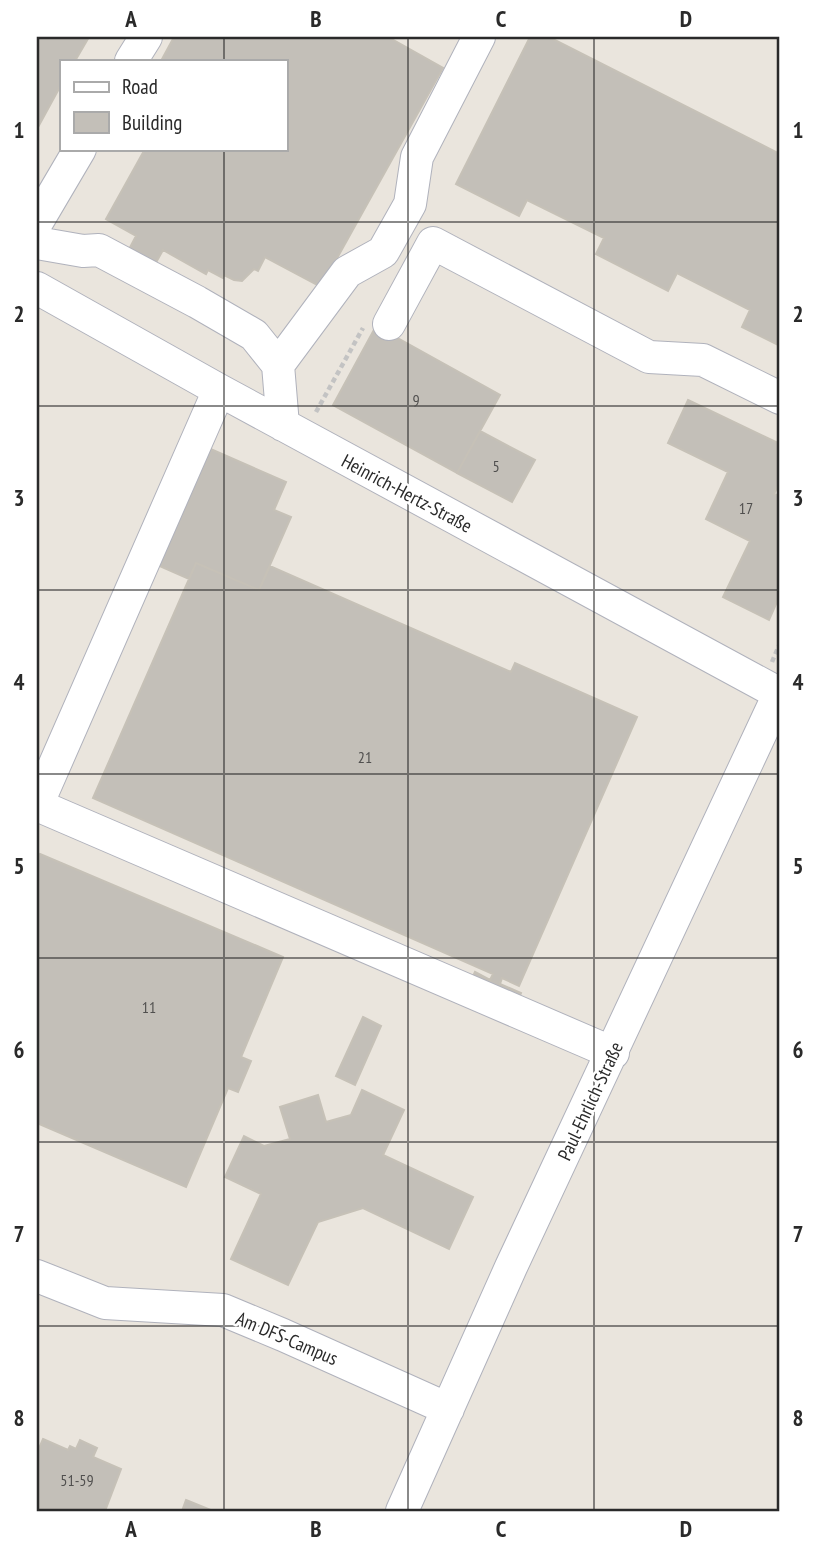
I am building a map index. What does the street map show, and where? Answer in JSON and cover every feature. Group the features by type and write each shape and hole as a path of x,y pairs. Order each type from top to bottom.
{"street":[{"path":"132,60 146,37"},
{"path":"278,365 347,272 383,252 410,204 417,157 479,37"},
{"path":"37,222 79,150"},
{"path":"37,243 83,251 99,250 254,335 278,365 293,431"},
{"path":"389,324 433,243 649,357 703,360 780,398"},
{"name":"Heinrich-Hertz-Straße","path":"37,288 293,431 780,693"},
{"path":"219,390 37,805 613,1053"},
{"name":"Paul-Ehrlich-Straße","path":"402,1511 512,1267 780,693"},
{"name":"Am DFS-Campus","path":"37,1276 105,1303 223,1310 448,1409"}],"path":[{"path":"293,431 370,315 389,324"}],"building":[{"path":"37,37 89,37 76,60 60,60 60,87 37,129"},
{"path":"174,37 388,37 443,68 321,287 265,257 258,271 254,269 242,281 224,275 223,278 208,270 206,274 163,250 153,268 127,253 136,236 106,219 144,150 287,150 287,60 162,60"},
{"path":"530,37 549,37 780,154 780,346 742,327 750,310 677,273 668,291 596,254 604,238 527,200 519,216 456,184"},
{"path":"376,326 500,395 457,473 333,405"},
{"path":"688,400 780,444 780,481 774,494 780,496 780,595 769,620 723,597 750,541 706,519 728,472 668,443"},
{"path":"480,431 535,460 512,502 457,473"},
{"path":"206,447 286,482 274,510 291,517 259,590 196,563 189,579 155,564"},
{"path":"196,563 259,590 270,566 511,672 515,663 637,717 519,986 502,978 500,984 521,993 515,1007 468,987 475,972 490,980 493,974 93,798"},
{"path":"40,854 283,957 241,1057 251,1061 238,1092 228,1088 186,1187 37,1123 37,863"},
{"path":"363,1017 381,1026 355,1085 336,1076"},
{"path":"362,1090 404,1110 383,1155 473,1197 449,1249 363,1208 318,1222 288,1285 231,1259 261,1194 225,1177 244,1136 264,1146 290,1139 280,1107 318,1095 326,1122 351,1115"},
{"path":"43,1439 68,1450 70,1446 76,1449 80,1440 97,1448 93,1457 121,1469 105,1511 37,1511 37,1453"},
{"path":"186,1500 213,1511 182,1511"}]}
